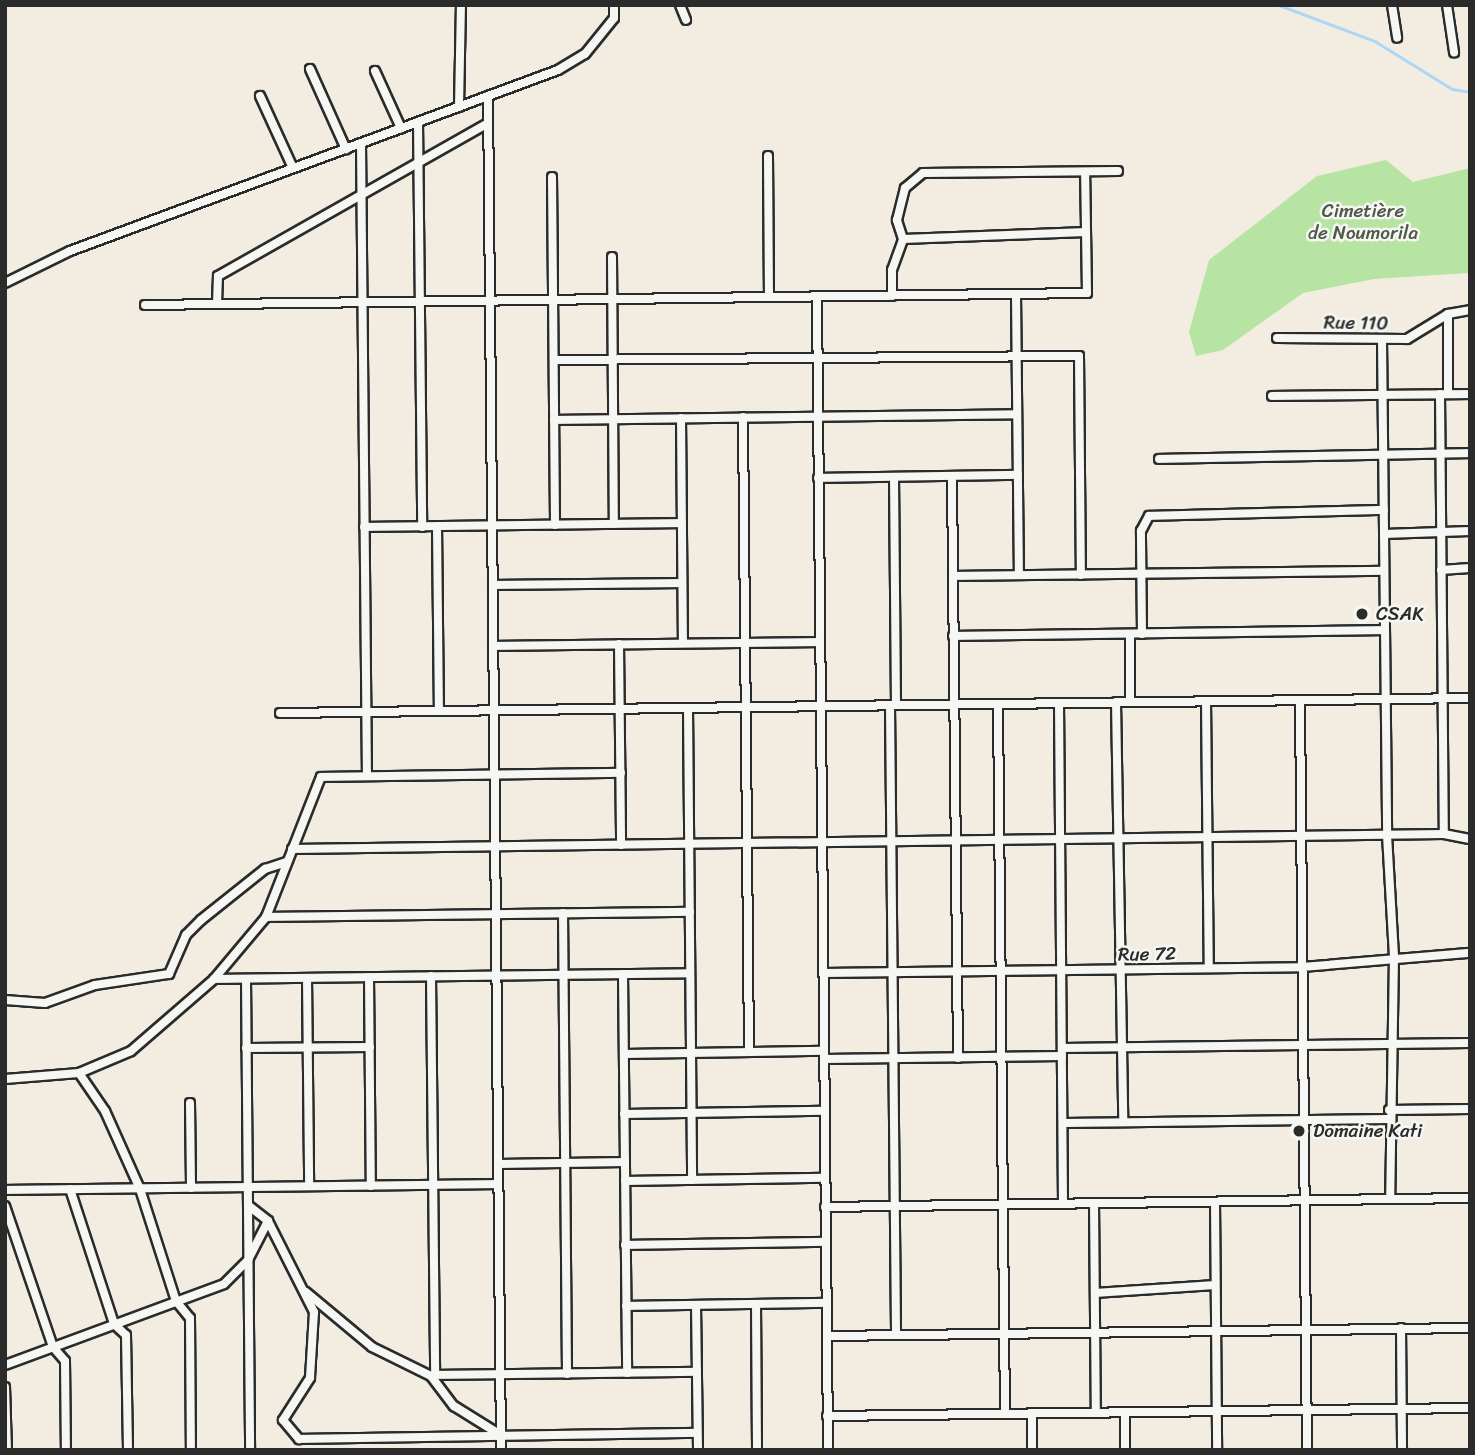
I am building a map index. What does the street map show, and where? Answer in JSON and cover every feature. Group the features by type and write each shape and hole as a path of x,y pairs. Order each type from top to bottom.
{"street":[{"path":"459,107 461,5"},
{"path":"5,283 69,251 488,96 586,54 614,18 614,5"},
{"path":"680,5 686,20"},
{"path":"1392,5 1397,38"},
{"path":"1447,5 1454,52"},
{"path":"310,69 346,149"},
{"path":"375,71 401,128"},
{"path":"260,96 293,168"},
{"path":"488,96 501,1450"},
{"path":"418,122 422,527"},
{"path":"217,304 218,276 488,123"},
{"path":"361,143 367,776"},
{"path":"768,156 769,297"},
{"path":"145,305 1087,293 1085,172"},
{"path":"892,296 892,270 903,239 897,220 905,188 916,175 1118,172"},
{"path":"552,177 555,525"},
{"path":"903,239 1086,232"},
{"path":"612,257 614,524"},
{"path":"1016,294 1019,575"},
{"path":"817,297 828,1450"},
{"name":"Rue 110","path":"1277,338 1407,340 1448,314 1470,310"},
{"path":"1444,834 1440,454 1448,314"},
{"path":"1382,340 1387,835 1394,956 1389,1044 1390,1199"},
{"path":"554,360 1073,354 1081,362 1081,575"},
{"path":"1272,396 1470,394"},
{"path":"554,420 1017,414"},
{"path":"743,417 749,1052"},
{"path":"681,418 683,643"},
{"path":"1159,459 1384,452 1470,453"},
{"path":"818,478 1018,475"},
{"path":"952,476 958,1058"},
{"path":"894,477 891,841 896,1335"},
{"path":"1142,634 1141,531 1149,516 1384,510"},
{"path":"365,527 682,523"},
{"path":"437,526 439,711"},
{"path":"1384,534 1470,531"},
{"path":"1441,570 1470,568"},
{"path":"953,576 1384,571"},
{"path":"493,585 682,583"},
{"path":"953,636 1385,631"},
{"path":"1130,634 1130,702"},
{"path":"493,646 820,642"},
{"path":"619,644 621,845"},
{"path":"280,713 1470,698"},
{"path":"1300,700 1307,1450"},
{"path":"1206,701 1209,968"},
{"path":"1116,702 1123,1122"},
{"path":"1059,703 1063,1204"},
{"path":"998,704 1005,1414"},
{"path":"688,708 692,1180"},
{"path":"5,1079 79,1073 131,1051 214,979 266,917 321,777 621,773"},
{"path":"292,849 1444,834 1470,839"},
{"path":"5,1000 45,1003 95,985 169,974 186,935 201,920 265,869 287,862"},
{"path":"266,917 690,912"},
{"path":"563,913 567,1374"},
{"name":"Rue 72","path":"823,973 1302,967 1394,956 1470,953"},
{"path":"214,979 691,973"},
{"path":"623,974 627,1373"},
{"path":"431,976 435,1376 697,1372"},
{"path":"369,977 371,1186"},
{"path":"307,978 309,1186"},
{"path":"246,979 250,1450"},
{"path":"624,1054 749,1052 894,1059 1001,1057 1122,1047 1470,1043"},
{"path":"246,1048 370,1047"},
{"path":"79,1073 105,1111 140,1188 176,1301 190,1318 191,1450"},
{"path":"190,1103 191,1188"},
{"path":"1063,1123 1304,1120 1470,1109"},
{"path":"624,1114 824,1111"},
{"path":"498,1164 625,1162"},
{"path":"625,1181 825,1178"},
{"path":"5,1190 498,1184"},
{"path":"70,1189 114,1324 126,1335 128,1450"},
{"path":"825,1207 1470,1198"},
{"path":"1215,1202 1217,1450"},
{"path":"1094,1203 1096,1413"},
{"path":"5,1206 53,1347 65,1361 66,1450"},
{"path":"249,1206 268,1221 314,1312 315,1338 310,1378 283,1420 299,1439 698,1433"},
{"path":"5,1365 224,1284 248,1261 268,1221"},
{"path":"625,1245 826,1242"},
{"path":"1094,1293 1216,1285"},
{"path":"299,1286 372,1348 431,1376 454,1406 501,1436"},
{"path":"626,1306 826,1303"},
{"path":"756,1304 757,1450"},
{"path":"696,1305 698,1450"},
{"path":"1401,1328 1402,1450"},
{"path":"827,1336 1470,1328"},
{"path":"5,1387 7,1450"},
{"path":"827,1416 1470,1408"},
{"path":"1125,1412 1125,1450"},
{"path":"1032,1414 1032,1450"}],"green space":[{"name":"Cimetière de Noumorila","path":"1386,160 1413,182 1470,168 1470,273 1374,279 1303,293 1223,350 1196,356 1189,332 1209,260 1317,176"}],"waterway":[{"path":"1279,5 1375,41 1452,89 1470,92"}],"place":[{"name":"CSAK","path":"1362,614"},
{"name":"Domaine Kati","path":"1299,1131"}]}
